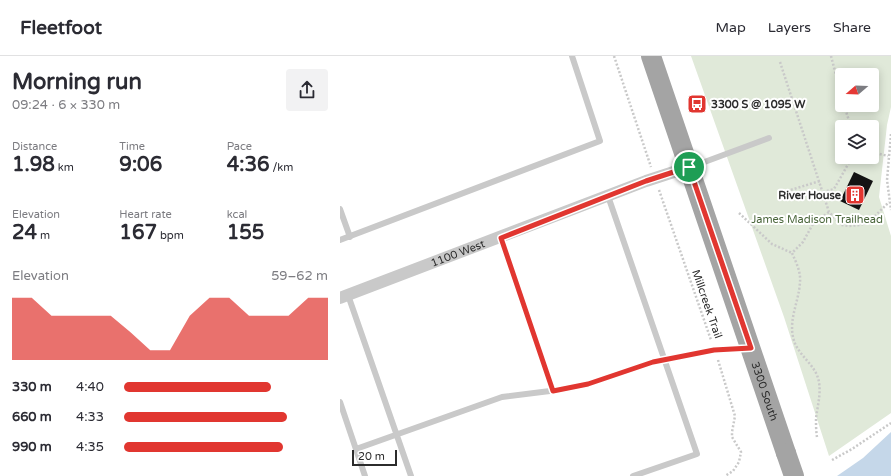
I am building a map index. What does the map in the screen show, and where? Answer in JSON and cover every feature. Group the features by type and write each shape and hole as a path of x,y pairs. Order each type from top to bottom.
{"main road":[{"name":"3300 South","path":"651,56 794,476"}],"street":[{"name":"1100 West","path":"344,296 501,238 646,181 689,167"}],"lane":[{"path":"340,240 600,141 572,56"},
{"path":"689,167 768,138"},
{"path":"608,196 696,454 633,476"},
{"path":"340,209 350,237"},
{"path":"501,238 553,391"},
{"path":"344,296 411,476"},
{"path":"356,449 502,397 553,391 588,384 653,362 714,350 751,348"},
{"path":"340,402 365,476"}],"path":[{"path":"614,56 648,159"},
{"path":"831,56 835,71"},
{"path":"780,62 820,180 829,212 841,225 860,225 870,221 889,202"},
{"path":"891,134 887,180 891,210"},
{"path":"879,154 888,156"},
{"path":"823,192 834,188 848,164"},
{"path":"787,191 820,180"},
{"name":"Millcreek Trail","path":"662,200 714,350 735,416 732,437 741,452 739,462 733,471 725,476"},
{"path":"792,253 803,242 813,224 829,212"},
{"path":"739,213 772,244 792,253 796,264 800,281 798,296 791,321 793,338 800,352 815,372 819,385 819,402 816,420 817,437"},
{"path":"832,460 852,449 891,423"}],"green space":[{"name":"James Madison Trailhead","path":"691,56 891,56 891,107 887,125 879,197 891,236 891,413 829,456 784,317"}],"water":[{"path":"891,432 891,476 837,476 863,458"}],"building":[{"name":"River House","path":"854,172 873,181 859,210 840,201"}],"place":[{"name":"3300 S @ 1095 W","path":"697,104"},
{"name":"River House","path":"855,195"}],"route":[{"path":"689,167 751,348 714,350 653,362 588,384 553,391 501,238 646,181 689,167"}]}
